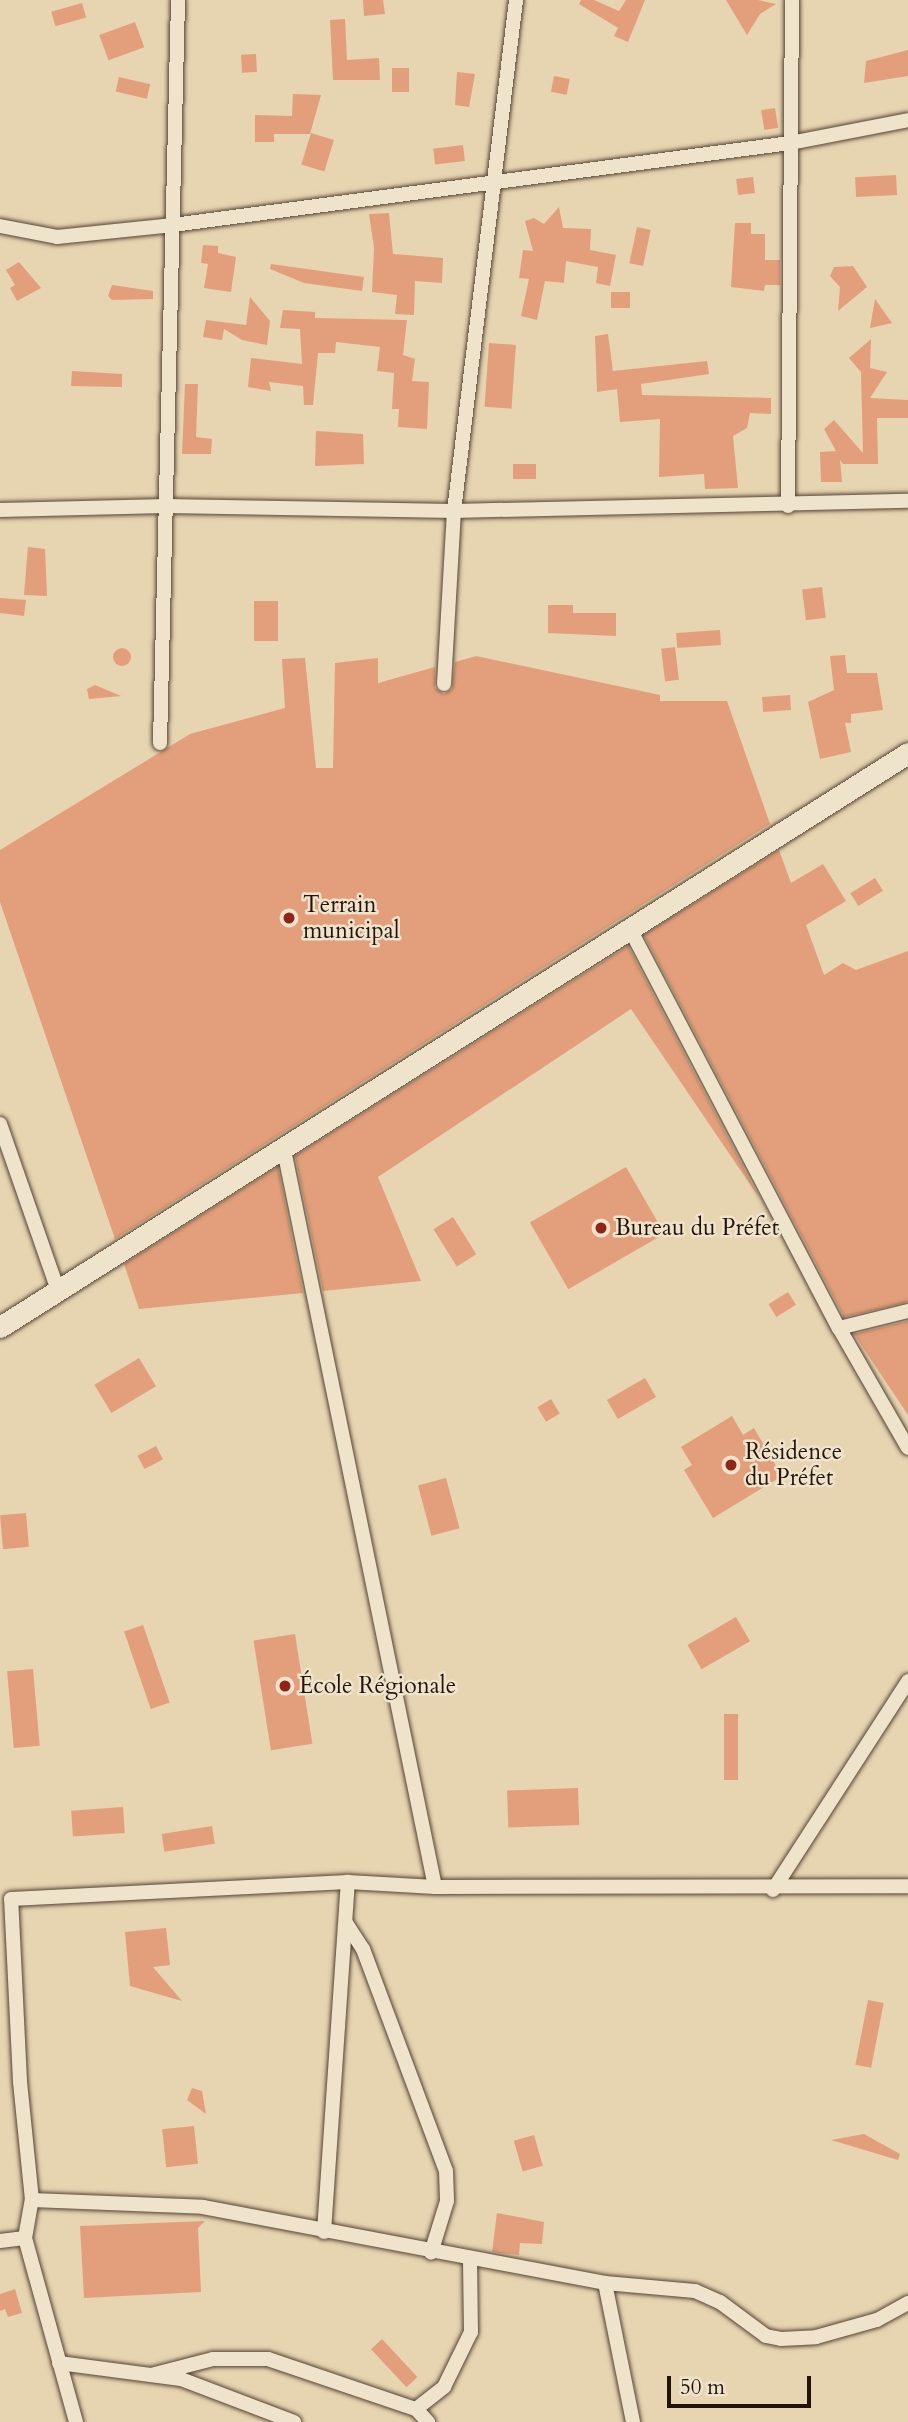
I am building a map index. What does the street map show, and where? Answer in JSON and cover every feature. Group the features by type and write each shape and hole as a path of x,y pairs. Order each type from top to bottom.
{"main road":[{"path":"0,1326 284,1150 908,753"}],"street":[{"path":"160,743 178,0"},
{"path":"444,684 454,511 516,0"},
{"path":"788,506 792,0"},
{"path":"0,226 57,237 173,225 790,142 908,120"},
{"path":"0,510 166,506 454,511 788,506 908,501"},
{"path":"630,929 839,1328 908,1448"},
{"path":"0,1124 58,1291"},
{"path":"284,1150 435,1887"},
{"path":"839,1328 908,1311"},
{"path":"773,1890 908,1681"},
{"path":"324,2232 348,1882"},
{"path":"76,2422 25,2238 32,2200 6,1899 348,1882 435,1887 773,1890 908,1886"},
{"path":"346,1923 363,1950 446,2171 447,2201 431,2253"},
{"path":"32,2200 203,2207 470,2260 605,2283 695,2291 720,2302 766,2336 781,2339 816,2337 877,2320 908,2304"},
{"path":"0,2241 25,2238"},
{"path":"416,2409 444,2387 471,2332 470,2260"},
{"path":"605,2283 633,2422"},
{"path":"150,2375 212,2359 268,2359 416,2409 428,2422"},
{"path":"59,2363 150,2375 225,2393 294,2422"}],"building":[{"path":"363,0 383,0 385,14 364,16"},
{"path":"581,0 594,0 619,11 626,0 645,0 628,42 614,36 618,28 579,4"},
{"path":"726,0 758,0 776,4 760,14 747,35"},
{"path":"82,3 86,17 55,26 51,12"},
{"path":"345,19 347,60 379,58 380,80 333,80 330,20"},
{"path":"135,22 144,47 109,60 99,35"},
{"path":"908,50 908,76 864,83 866,61"},
{"path":"256,54 257,72 242,73 241,55"},
{"path":"392,68 409,68 409,92 392,92"},
{"path":"457,72 475,74 469,107 455,105"},
{"path":"554,76 570,79 567,95 551,92"},
{"path":"119,77 150,84 147,99 116,92"},
{"path":"293,94 321,95 310,134 274,134 274,142 255,142 255,115 292,116"},
{"path":"775,108 778,128 764,130 761,110"},
{"path":"311,133 334,140 324,172 301,165"},
{"path":"463,145 465,161 435,165 433,149"},
{"path":"896,175 897,195 856,197 855,177"},
{"path":"753,177 755,193 738,195 736,179"},
{"path":"559,207 563,228 591,229 590,250 616,255 610,286 596,283 598,267 566,261 564,283 545,281 537,320 521,316 529,279 519,278 523,250 533,251 525,221 534,218 544,224"},
{"path":"389,213 393,254 443,258 442,283 415,281 414,315 395,314 397,295 372,292 374,248 369,214"},
{"path":"735,223 751,223 751,234 765,234 765,260 780,260 780,285 765,285 764,291 731,287"},
{"path":"637,227 651,230 643,266 629,263"},
{"path":"203,245 218,246 218,253 236,257 231,292 204,288 208,264 201,263"},
{"path":"19,262 41,288 17,301 10,288 15,285 6,270"},
{"path":"271,264 364,277 362,291 304,283 270,269"},
{"path":"853,266 867,287 838,311 840,287 830,276 834,267"},
{"path":"112,285 153,291 153,299 112,300 108,296"},
{"path":"611,292 630,292 630,308 611,308"},
{"path":"250,297 270,321 267,345 242,340 224,329 222,340 203,337 206,320 246,325"},
{"path":"875,299 892,323 870,328"},
{"path":"283,310 315,312 315,318 407,320 403,355 415,359 412,381 429,382 427,429 398,427 399,409 392,409 394,373 377,371 380,347 336,342 335,353 318,353 313,405 304,405 303,386 269,382 271,391 248,387 251,358 302,364 300,329 280,328"},
{"path":"608,334 613,371 707,361 709,374 641,384 642,395 771,398 771,414 750,413 747,428 733,436 738,488 705,489 704,474 659,477 660,419 620,422 617,389 597,392 595,336"},
{"path":"871,339 870,368 887,372 870,398 908,400 908,418 877,418 878,464 843,464 840,460 842,482 821,482 820,452 836,451 824,429 834,420 863,453 861,372 849,358"},
{"path":"489,343 516,345 511,409 485,407"},
{"path":"72,371 122,374 122,387 71,386"},
{"path":"185,384 198,384 196,437 212,439 211,454 182,454"},
{"path":"316,431 363,434 364,464 315,466"},
{"path":"513,464 536,464 536,479 513,479"},
{"path":"28,547 45,549 47,596 24,595"},
{"path":"822,587 826,618 806,620 802,589"},
{"path":"0,598 26,600 24,616 0,613"},
{"path":"254,601 278,601 278,641 254,641"},
{"path":"548,605 573,605 573,613 616,613 616,636 548,633"},
{"path":"720,630 721,645 677,648 676,633"},
{"path":"675,647 679,680 665,681 661,649"},
{"path":"122,648 128,651 131,657 128,663 122,666 116,663 113,657 116,651"},
{"path":"845,655 847,673 877,673 883,710 851,714 851,723 845,723 851,752 820,759 808,702 834,690 830,656"},
{"path":"476,656 660,695 660,701 727,701 770,824 115,1239 0,902 0,850 190,734 285,708 282,659 305,658 316,768 333,768 335,663 378,658 378,683 435,667 435,688 444,694 452,689 455,662"},
{"path":"95,685 121,696 89,699 87,689"},
{"path":"790,695 791,710 763,712 762,697"},
{"path":"779,850 791,883 823,864 846,901 806,925 824,975 843,963 856,970 908,951 908,1302 844,1317 644,935"},
{"path":"875,878 883,891 858,906 850,893"},
{"path":"628,946 760,1199 631,1009 378,1177 421,1281 323,1291 295,1156"},
{"path":"278,1167 303,1293 139,1309 124,1264"},
{"path":"626,1167 664,1234 568,1289 530,1222"},
{"path":"453,1217 476,1254 457,1267 433,1229"},
{"path":"788,1292 796,1305 776,1317 768,1304"},
{"path":"908,1321 908,1415 854,1334"},
{"path":"139,1358 156,1386 111,1413 94,1385"},
{"path":"645,1378 656,1397 618,1419 607,1400"},
{"path":"551,1399 560,1414 546,1422 537,1407"},
{"path":"732,1416 743,1435 754,1428 782,1476 713,1518 684,1470 692,1465 681,1447"},
{"path":"156,1446 163,1459 145,1469 137,1456"},
{"path":"446,1478 459,1528 431,1536 418,1486"},
{"path":"26,1513 29,1547 3,1549 0,1515"},
{"path":"736,1617 750,1641 702,1669 688,1645"},
{"path":"143,1625 170,1703 151,1709 124,1632"},
{"path":"295,1634 312,1744 271,1750 254,1641"},
{"path":"33,1669 40,1746 14,1748 7,1671"},
{"path":"724,1714 738,1714 738,1780 724,1780"},
{"path":"578,1788 579,1825 508,1827 507,1790"},
{"path":"123,1807 125,1833 73,1837 71,1811"},
{"path":"212,1826 215,1844 164,1852 162,1834"},
{"path":"166,1928 170,1965 153,1967 182,2001 130,1986 125,1932"},
{"path":"868,2000 884,2003 871,2068 855,2065"},
{"path":"192,2088 202,2091 206,2114 187,2100"},
{"path":"194,2126 198,2164 166,2167 162,2129"},
{"path":"864,2134 900,2154 898,2160 831,2140"},
{"path":"534,2135 543,2166 523,2172 514,2141"},
{"path":"497,2213 544,2222 542,2244 520,2243 519,2255 492,2252"},
{"path":"205,2221 198,2228 201,2292 84,2298 80,2226"},
{"path":"15,2289 22,2313 8,2317 5,2309 0,2311 0,2294"},
{"path":"382,2339 417,2377 406,2387 371,2349"}],"place":[{"name":"Terrain municipal","path":"289,918"},
{"name":"Bureau du Préfet","path":"601,1228"},
{"name":"Résidence du Préfet","path":"731,1465"},
{"name":"École Régionale","path":"285,1686"}]}
